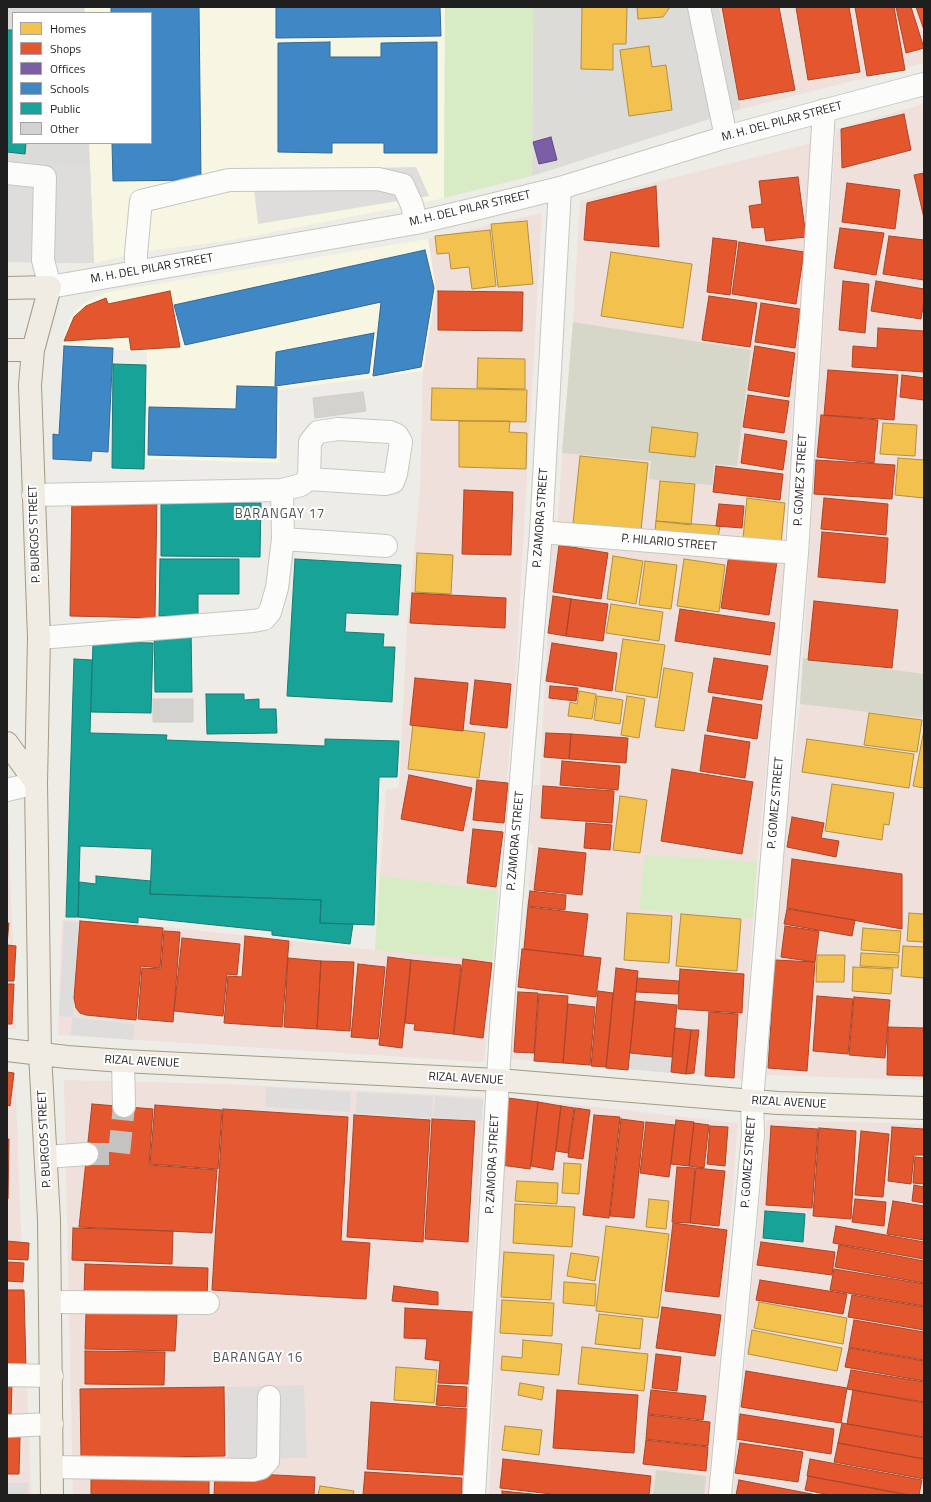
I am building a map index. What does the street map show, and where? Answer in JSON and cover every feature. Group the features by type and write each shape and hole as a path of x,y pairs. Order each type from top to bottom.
{"main road":[{"name":"M. H. DEL PILAR STREET","path":"7,288 50,287"},
{"name":"P. BURGOS STREET","path":"50,287 34,350 30,385 38,638 36,783 40,1054 49,1220 52,1376 52,1495"},
{"path":"7,350 34,350"},
{"path":"7,743 36,783"},
{"name":"RIZAL AVENUE","path":"7,1050 123,1061 498,1080 778,1103 924,1108"}],"street":[{"path":"699,7 726,137"},
{"name":"M. H. DEL PILAR STREET","path":"50,287 416,223 560,188 726,137 924,84"},
{"name":"P. GOMEZ STREET","path":"720,1495 753,1134 752,1101 797,553 824,110"},
{"path":"7,173 45,177 43,260 50,287"},
{"path":"136,272 136,253 141,201 229,180 378,179 403,185 412,205 416,223"},
{"name":"P. ZAMORA STREET","path":"474,1495 498,1080 541,532 560,188"},
{"path":"33,495 282,490 301,485 309,479"},
{"path":"38,638 264,619 270,612 277,588 283,539 282,490"},
{"name":"P. HILARIO STREET","path":"541,532 797,553"},
{"path":"283,539 386,546"},
{"path":"7,790 36,783"},
{"path":"123,1061 124,1106"},
{"path":"46,1157 87,1154"},
{"path":"50,1302 208,1303"},
{"path":"7,1375 52,1376"},
{"path":"52,1467 253,1470 261,1468 268,1461 268,1397"},
{"path":"7,1426 52,1424"}],"shaded area":[{"path":"7,7 84,7 85,12 12,12 12,144 89,144 94,263 7,262"},
{"path":"84,7 445,7 444,198 232,240 136,253 94,263 89,144 152,144 152,12 85,12"},
{"path":"533,7 719,7 741,109 532,176"},
{"path":"719,7 924,7 924,63 741,109"},
{"path":"924,104 924,1080 766,1075 782,855 800,704 836,129"},
{"path":"812,143 783,544 557,525 573,322 580,201"},
{"path":"7,160 90,167 94,263 7,262"},
{"path":"416,167 429,196 258,224 252,171"},
{"path":"542,213 516,670 484,1062 58,1035 62,919 149,925 375,950 386,790 399,787 407,627 420,489 423,371 436,290 428,239"},
{"path":"428,239 436,290 423,371 279,390 280,463 146,459 147,352 62,345 69,320 77,309 92,298 108,292"},
{"path":"573,322 751,350 737,466 714,464 712,485 649,479 651,461 562,453"},
{"path":"552,543 787,557 757,862 742,1079 510,1059 533,845 529,844 533,785 539,785 540,780"},
{"path":"803,658 924,674 924,703 921,718 800,704"},
{"path":"7,818 8,819 16,1029 7,1029"},
{"path":"64,921 78,922 73,1017 59,1016"},
{"path":"72,1017 135,1024 133,1040 71,1035"},
{"path":"631,1053 672,1057 670,1073 629,1069"},
{"path":"7,1072 15,1073 31,1495 7,1495"},
{"path":"64,1080 224,1084 483,1097 461,1495 73,1495"},
{"path":"266,1087 351,1092 350,1112 265,1107"},
{"path":"357,1092 433,1096 432,1118 356,1113"},
{"path":"435,1096 483,1100 482,1121 433,1117"},
{"path":"507,1097 738,1123 709,1495 489,1495"},
{"path":"767,1120 924,1124 923,1495 733,1495"},
{"path":"304,1385 307,1458 228,1459 227,1387"},
{"path":"656,1470 706,1476 704,1495 653,1495"},
{"path":"8,1483 28,1483 28,1495 8,1495"}],"green space":[{"path":"445,7 533,7 532,176 444,198"},
{"path":"645,855 757,862 753,918 639,910"},
{"path":"380,876 498,891 493,961 375,950"}],"building: Homes":[{"path":"582,7 627,7 626,44 613,44 613,70 581,69"},
{"path":"637,7 670,7 663,17 638,19"},
{"path":"649,46 652,67 666,65 672,110 629,116 620,50"},
{"path":"527,221 533,284 498,287 491,224"},
{"path":"490,230 496,286 472,289 469,267 451,269 449,253 437,254 435,236"},
{"path":"611,252 692,264 683,328 601,316"},
{"path":"478,358 525,359 525,389 477,388"},
{"path":"432,388 527,390 526,422 431,420"},
{"path":"459,421 510,421 509,432 527,433 526,469 459,467"},
{"path":"883,423 917,425 915,456 880,454"},
{"path":"652,427 698,433 695,457 649,452"},
{"path":"580,456 648,463 641,530 573,523"},
{"path":"898,458 924,460 924,498 895,495"},
{"path":"660,481 695,484 691,525 656,521"},
{"path":"747,498 785,503 781,543 743,538"},
{"path":"656,521 720,526 718,538 655,531"},
{"path":"417,553 453,555 451,594 415,592"},
{"path":"613,556 643,561 636,604 607,599"},
{"path":"684,559 725,565 719,612 677,606"},
{"path":"645,561 677,565 671,609 639,605"},
{"path":"611,604 663,612 659,641 606,633"},
{"path":"623,639 665,645 657,698 615,691"},
{"path":"664,668 693,673 684,731 655,727"},
{"path":"579,691 596,694 592,719 568,716 570,702 577,704"},
{"path":"597,696 623,700 620,724 594,720"},
{"path":"627,696 645,699 639,738 621,735"},
{"path":"869,713 922,720 917,752 864,745"},
{"path":"413,724 485,733 479,778 408,769"},
{"path":"924,730 924,788 913,786"},
{"path":"807,739 914,754 909,788 802,772"},
{"path":"832,784 894,793 889,825 884,824 882,840 825,831"},
{"path":"620,796 647,800 640,853 613,850"},
{"path":"627,913 672,916 669,963 624,960"},
{"path":"909,913 924,914 924,942 907,941"},
{"path":"681,914 741,919 737,971 676,966"},
{"path":"863,928 901,931 899,953 861,950"},
{"path":"903,946 924,947 924,978 901,976"},
{"path":"861,953 899,955 898,968 860,966"},
{"path":"817,955 845,955 844,982 816,982"},
{"path":"853,967 893,969 891,994 852,991"},
{"path":"564,1163 581,1164 579,1194 562,1193"},
{"path":"517,1181 558,1183 557,1204 515,1201"},
{"path":"649,1199 669,1201 666,1229 646,1227"},
{"path":"515,1204 575,1207 572,1247 513,1243"},
{"path":"606,1226 669,1234 658,1318 596,1311"},
{"path":"504,1252 554,1255 551,1300 501,1297"},
{"path":"571,1253 599,1257 595,1281 567,1276"},
{"path":"564,1282 596,1284 595,1306 563,1303"},
{"path":"502,1300 554,1303 552,1336 500,1333"},
{"path":"759,1302 847,1318 843,1344 754,1328"},
{"path":"599,1314 643,1319 640,1349 595,1344"},
{"path":"752,1330 842,1348 837,1371 748,1354"},
{"path":"523,1340 562,1344 559,1375 501,1370 502,1356 522,1358"},
{"path":"582,1347 648,1354 644,1391 578,1384"},
{"path":"396,1367 437,1370 434,1403 394,1400"},
{"path":"520,1383 544,1387 542,1400 518,1395"},
{"path":"505,1426 542,1430 539,1455 502,1450"},
{"path":"320,1486 354,1491 353,1495 318,1495"}],"building: Shops":[{"path":"722,7 779,7 795,90 739,100"},
{"path":"796,7 849,7 860,72 808,80"},
{"path":"855,7 894,7 905,70 867,76"},
{"path":"896,7 911,7 924,48 906,53"},
{"path":"916,7 924,7 924,30"},
{"path":"904,114 911,150 842,168 841,129"},
{"path":"924,173 924,218 914,175"},
{"path":"798,177 806,237 766,241 764,227 752,228 749,206 762,204 759,181"},
{"path":"847,183 900,190 895,229 842,222"},
{"path":"656,186 659,247 584,240 587,203"},
{"path":"840,228 884,233 876,275 834,268"},
{"path":"889,236 924,240 924,280 883,274"},
{"path":"713,238 737,241 730,295 707,292"},
{"path":"739,242 804,252 796,304 732,294"},
{"path":"843,281 869,284 865,333 839,330"},
{"path":"876,281 924,289 921,319 871,311"},
{"path":"170,291 180,347 131,350 129,337 64,341 74,317 86,306 106,298 108,304"},
{"path":"438,291 523,292 522,331 438,330"},
{"path":"709,296 757,303 750,347 702,340"},
{"path":"761,303 800,309 795,348 755,342"},
{"path":"878,328 924,331 924,372 852,367 853,346 877,348"},
{"path":"755,346 795,353 789,397 748,390"},
{"path":"828,370 898,375 894,420 824,415"},
{"path":"902,375 924,378 924,400 900,397"},
{"path":"748,395 789,401 784,433 743,427"},
{"path":"821,415 878,420 874,463 817,457"},
{"path":"745,434 787,441 783,470 741,463"},
{"path":"816,460 895,465 892,499 814,494"},
{"path":"716,466 783,474 780,500 713,492"},
{"path":"464,490 513,492 511,555 462,554"},
{"path":"72,494 157,495 155,618 70,616"},
{"path":"824,498 888,504 886,535 821,529"},
{"path":"719,504 744,506 742,528 716,526"},
{"path":"822,532 888,538 885,583 818,577"},
{"path":"559,545 608,553 601,599 553,592"},
{"path":"729,554 777,561 769,615 721,608"},
{"path":"412,593 506,598 505,628 410,623"},
{"path":"553,596 571,599 566,636 548,633"},
{"path":"571,599 608,604 603,641 566,636"},
{"path":"814,601 898,610 892,668 808,660"},
{"path":"680,609 775,623 770,655 675,641"},
{"path":"552,643 617,653 612,691 546,681"},
{"path":"714,658 768,666 762,700 708,692"},
{"path":"415,678 468,683 463,731 410,725"},
{"path":"475,680 511,684 507,728 470,724"},
{"path":"550,686 578,688 576,701 549,698"},
{"path":"713,697 762,705 757,739 707,731"},
{"path":"546,733 571,734 569,759 544,757"},
{"path":"571,734 628,738 626,763 569,759"},
{"path":"705,735 750,742 745,778 700,771"},
{"path":"562,761 620,766 618,790 560,785"},
{"path":"672,769 753,782 742,854 661,841"},
{"path":"409,775 472,788 463,831 401,819"},
{"path":"477,780 508,783 504,823 473,820"},
{"path":"543,786 614,791 612,823 541,818"},
{"path":"792,817 824,823 821,838 839,841 836,857 787,847"},
{"path":"586,823 612,825 610,850 584,848"},
{"path":"473,829 503,832 496,887 467,883"},
{"path":"539,848 586,853 582,895 534,890"},
{"path":"792,859 902,874 902,929 787,908"},
{"path":"530,891 566,895 565,910 528,906"},
{"path":"528,907 588,914 583,956 524,949"},
{"path":"787,909 855,920 852,936 784,924"},
{"path":"80,921 163,928 160,968 141,966 136,1020 86,1015 80,1013 76,1008 74,998"},
{"path":"7,923 9,923 7,944"},
{"path":"785,926 819,931 815,962 781,957"},
{"path":"164,931 180,932 173,1022 138,1019 142,968 161,969"},
{"path":"245,936 289,941 282,1027 224,1023 228,976 242,977"},
{"path":"182,938 240,944 237,975 227,974 223,1016 174,1011"},
{"path":"7,945 16,946 14,981 7,981"},
{"path":"522,949 601,958 596,997 518,987"},
{"path":"388,957 411,960 402,1048 379,1045"},
{"path":"288,958 321,961 317,1029 284,1027"},
{"path":"463,959 492,963 483,1038 453,1034"},
{"path":"411,960 461,965 454,1034 414,1030 415,1024 405,1023"},
{"path":"775,960 815,962 807,1071 768,1068"},
{"path":"321,961 354,962 350,1031 317,1029"},
{"path":"358,964 385,967 378,1039 351,1037"},
{"path":"616,968 638,971 628,1070 606,1068"},
{"path":"680,969 744,974 742,1013 678,1009"},
{"path":"637,978 679,981 678,994 636,992"},
{"path":"7,984 14,984 12,1024 7,1024"},
{"path":"598,991 613,993 606,1067 591,1066"},
{"path":"518,992 538,993 534,1053 514,1052"},
{"path":"539,994 568,996 563,1063 534,1061"},
{"path":"817,996 853,999 848,1054 813,1051"},
{"path":"854,997 890,1000 885,1058 849,1055"},
{"path":"635,1001 677,1005 672,1057 630,1053"},
{"path":"568,1004 595,1007 590,1065 563,1063"},
{"path":"709,1012 738,1014 734,1078 705,1076"},
{"path":"888,1027 924,1028 924,1076 887,1075"},
{"path":"675,1028 691,1030 686,1074 671,1072"},
{"path":"691,1030 699,1030 694,1073 686,1074"},
{"path":"7,1072 14,1073 10,1106 7,1105"},
{"path":"508,1098 538,1102 530,1169 501,1165"},
{"path":"538,1102 561,1106 553,1170 531,1166"},
{"path":"92,1104 153,1109 149,1165 217,1170 212,1233 79,1227"},
{"path":"155,1105 222,1110 218,1169 150,1164"},
{"path":"561,1106 574,1108 568,1153 556,1151"},
{"path":"575,1108 590,1110 583,1159 568,1157"},
{"path":"223,1109 348,1117 341,1241 370,1243 366,1299 212,1290"},
{"path":"354,1115 430,1120 423,1242 347,1237"},
{"path":"594,1115 620,1117 609,1218 583,1215"},
{"path":"432,1119 475,1121 468,1242 425,1239"},
{"path":"621,1119 644,1122 634,1218 610,1216"},
{"path":"676,1120 694,1122 689,1166 671,1164"},
{"path":"646,1122 675,1125 669,1177 640,1173"},
{"path":"694,1123 709,1125 704,1168 689,1166"},
{"path":"710,1126 728,1127 725,1166 707,1164"},
{"path":"771,1126 818,1129 812,1208 766,1205"},
{"path":"892,1127 924,1129 924,1155 914,1155 911,1184 888,1181"},
{"path":"819,1128 856,1131 851,1219 813,1216"},
{"path":"861,1131 889,1134 883,1197 855,1195"},
{"path":"7,1139 9,1139 8,1199 7,1199"},
{"path":"915,1157 924,1158 924,1184 913,1183"},
{"path":"677,1167 695,1168 690,1223 672,1222"},
{"path":"696,1168 725,1171 719,1226 690,1223"},
{"path":"914,1185 924,1187 924,1203 912,1201"},
{"path":"855,1199 886,1202 884,1226 852,1222"},
{"path":"893,1201 924,1206 924,1240 887,1234"},
{"path":"673,1223 727,1230 719,1297 665,1291"},
{"path":"836,1226 924,1242 924,1259 833,1243"},
{"path":"73,1228 173,1231 172,1264 72,1260"},
{"path":"7,1241 29,1243 28,1260 7,1259"},
{"path":"761,1242 835,1252 832,1275 757,1265"},
{"path":"839,1245 924,1261 924,1283 835,1267"},
{"path":"7,1262 24,1263 23,1282 7,1281"},
{"path":"85,1264 208,1268 207,1299 84,1296"},
{"path":"834,1269 924,1284 924,1306 830,1290"},
{"path":"760,1280 847,1294 843,1314 756,1300"},
{"path":"394,1286 438,1292 438,1305 392,1301"},
{"path":"7,1290 24,1290 26,1369 7,1370"},
{"path":"852,1295 924,1307 924,1330 848,1317"},
{"path":"662,1307 721,1315 715,1356 656,1348"},
{"path":"405,1308 473,1312 468,1384 438,1383 440,1361 425,1359 427,1339 404,1338"},
{"path":"86,1313 177,1315 175,1351 85,1349"},
{"path":"854,1320 924,1332 924,1360 849,1347"},
{"path":"849,1348 924,1361 924,1381 845,1367"},
{"path":"85,1351 165,1352 164,1385 85,1384"},
{"path":"656,1354 681,1357 677,1391 652,1388"},
{"path":"851,1370 924,1382 924,1402 847,1389"},
{"path":"746,1371 847,1388 841,1423 741,1407"},
{"path":"7,1382 12,1382 11,1417 7,1416"},
{"path":"438,1385 467,1387 466,1407 436,1405"},
{"path":"224,1387 225,1456 81,1458 80,1389"},
{"path":"557,1390 638,1395 634,1453 553,1448"},
{"path":"651,1390 706,1396 703,1420 648,1414"},
{"path":"853,1390 924,1403 924,1437 847,1424"},
{"path":"371,1402 468,1409 463,1475 367,1469"},
{"path":"740,1414 834,1429 831,1454 736,1439"},
{"path":"648,1415 710,1422 708,1446 646,1439"},
{"path":"842,1423 924,1438 924,1459 838,1443"},
{"path":"7,1437 20,1437 19,1474 7,1474"},
{"path":"646,1440 708,1447 706,1471 643,1464"},
{"path":"740,1443 803,1452 798,1482 735,1473"},
{"path":"838,1443 924,1459 924,1479 834,1462"},
{"path":"503,1459 651,1476 649,1495 560,1495 500,1488"},
{"path":"810,1459 922,1480 919,1495 911,1495 807,1476"},
{"path":"209,1471 209,1495 91,1495 91,1472"},
{"path":"215,1472 315,1477 314,1495 214,1495"},
{"path":"365,1472 462,1478 462,1495 363,1495"},
{"path":"808,1476 907,1495 830,1495 805,1490"},
{"path":"739,1480 817,1495 736,1495"},
{"path":"502,1491 542,1495 502,1495"}],"building: Offices":[{"path":"551,137 557,160 539,164 533,142"}],"building: Schools":[{"path":"111,7 199,7 201,180 113,181 112,144 152,144 152,12 111,12"},
{"path":"276,7 440,7 441,36 276,38"},
{"path":"330,42 330,57 381,57 381,43 437,42 437,153 384,153 384,143 332,143 332,153 278,152 278,43"},
{"path":"425,250 434,288 421,367 373,376 381,302 185,345 174,305"},
{"path":"374,333 369,373 275,386 276,352"},
{"path":"64,346 113,348 108,452 92,451 91,461 53,459 53,434 59,435"},
{"path":"237,386 277,387 276,458 148,455 149,407 236,409"}],"building: Public":[{"path":"7,30 12,30 12,144 26,144 25,154 7,152"},
{"path":"113,364 146,365 144,469 112,468"},
{"path":"161,502 261,503 260,557 161,556"},
{"path":"160,559 239,559 239,594 198,594 198,616 159,616"},
{"path":"295,559 401,565 398,615 346,613 345,632 384,634 383,647 395,647 392,702 287,696"},
{"path":"191,629 192,692 155,692 154,630"},
{"path":"93,642 153,643 151,713 91,712"},
{"path":"74,659 92,660 90,733 167,735 166,740 325,746 325,739 399,741 397,777 379,777 374,925 320,923 321,900 150,894 152,849 80,846 78,917 66,917"},
{"path":"206,694 244,694 244,700 259,699 259,709 276,709 277,733 207,734"},
{"path":"96,876 151,881 150,894 321,900 320,923 353,924 350,944 272,935 272,931 138,917 138,923 78,917 79,882 96,884"},
{"path":"765,1211 805,1214 803,1242 763,1238"}],"building: Other":[{"path":"363,392 366,411 315,418 313,398"},
{"path":"153,699 193,699 193,722 153,722"}],"tunnel":[{"path":"87,1154 119,1154 124,1106"}],"district":[{"name":"BARANGAY 17","path":"280,515"},
{"name":"BARANGAY 16","path":"258,1359"}]}
